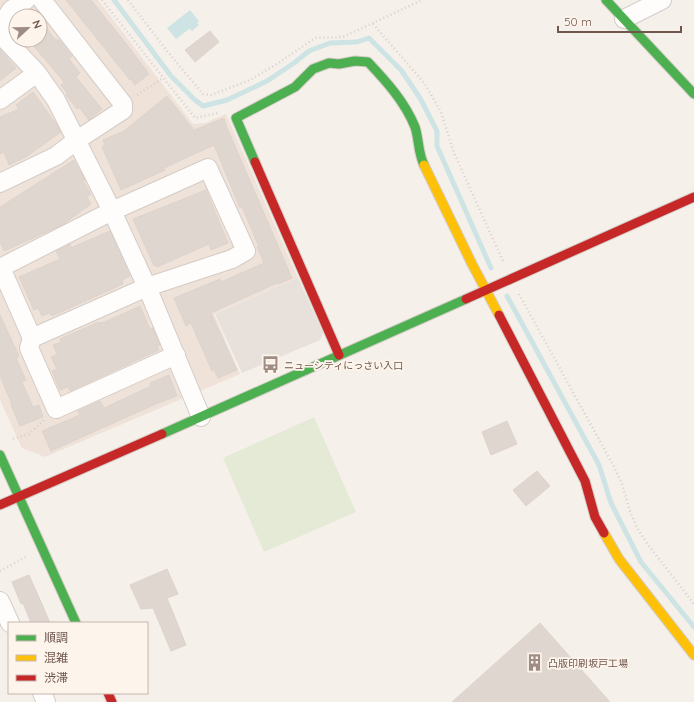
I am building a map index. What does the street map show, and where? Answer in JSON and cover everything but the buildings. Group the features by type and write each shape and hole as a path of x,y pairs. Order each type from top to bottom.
{"street":[{"path":"0,27 12,10 26,0"},
{"path":"0,183 56,156 77,140 123,110 123,104 42,0"},
{"path":"606,0 694,94"},
{"path":"624,19 662,0"},
{"path":"0,34 37,73 56,100 77,140 147,287 201,417"},
{"path":"339,355 236,118 294,87 313,69 329,63 339,64 355,61 368,62 386,82 405,107 418,137 420,156 485,289 585,481 596,517 618,559 694,655"},
{"path":"0,100 37,73"},
{"path":"32,338 147,287 232,259 246,251 208,168 112,211 0,268 32,338 29,348 56,409 176,356"},
{"path":"0,505 694,197"},
{"path":"0,455 76,622"},
{"path":"0,601 10,622"}],"path":[{"path":"102,0 195,118 222,112"},
{"path":"128,0 167,51 203,94 211,95 250,80 277,64 315,38 343,37 422,0"},
{"path":"373,24 425,84 441,112 454,153 510,278 613,465 621,481 637,528 694,604"},
{"path":"123,104 163,78"},
{"path":"13,439 29,434 56,409"},
{"path":"0,571 29,556"}],"shaded area":[{"path":"0,0 98,0 193,124 205,123 226,114 298,278 214,314 240,374 45,457 22,448 0,400"},
{"path":"190,10 199,21 197,23 199,25 192,31 189,29 176,39 167,28"},
{"path":"298,278 323,333 320,340 242,373 215,314"}],"green space":[{"path":"314,417 356,512 264,552 223,458"}],"waterway":[{"path":"114,0 171,76 203,106 227,100 267,81 309,51 330,43 357,42 369,38 401,70 420,98 437,131 437,146 491,268"},
{"path":"507,296 599,465 611,503 641,562 694,627"}],"traffic: fast":[{"path":"606,0 694,94"},
{"path":"255,162 236,118 295,87 313,69 329,63 339,64 355,61 368,62 388,84 406,109 415,127 424,165"},
{"path":"162,434 466,299"},
{"path":"0,455 76,622"}],"traffic: slow":[{"path":"424,165 472,264 499,315"},
{"path":"604,533 619,559 694,655"}],"traffic: jam":[{"path":"255,162 339,355"},
{"path":"466,299 694,197"},
{"path":"499,315 585,481 595,517 604,533"},
{"path":"0,505 162,434"},
{"path":"108,694 112,702"}],"place":[{"name":"ニューシティにっさい入口","path":"271,365"},
{"name":"凸版印刷坂戸工場","path":"535,663"}]}
